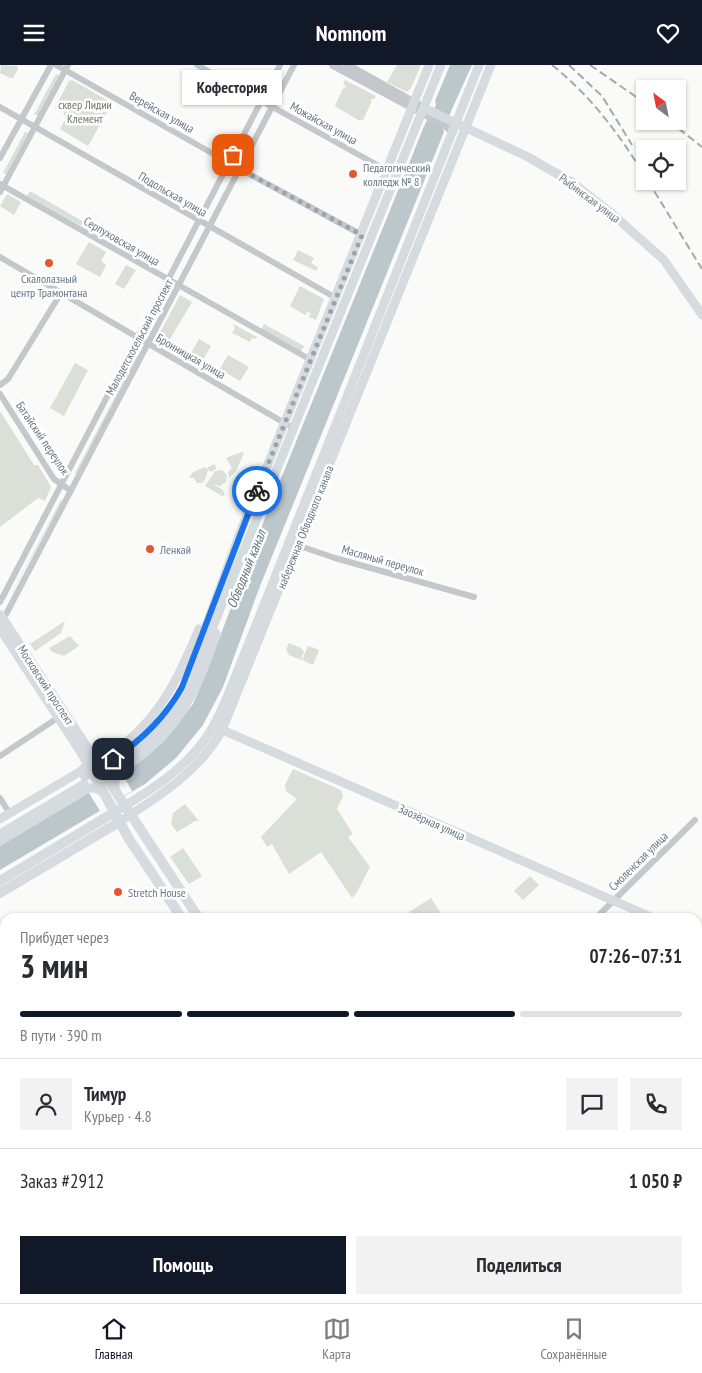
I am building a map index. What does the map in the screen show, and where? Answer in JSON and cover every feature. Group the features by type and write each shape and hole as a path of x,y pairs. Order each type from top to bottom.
{"main road":[{"path":"429,65 418,108 289,425 211,607 192,664 172,703 148,733 115,762 148,741 177,707 192,678 222,605 289,425 311,361 336,298 388,171 418,108 441,65"},
{"name":"набережная Обводного канала","path":"218,728 288,541 479,65"},
{"name":"набережная Обводного канала","path":"0,893 114,813 123,802 188,772 209,751 297,545 491,65"},
{"name":"Рыбинская улица","path":"418,108 455,128 466,127 556,172 587,193 664,260 702,315"},
{"path":"0,841 89,789 104,785 118,771 153,746 183,711 194,692 208,657 221,616 222,605"},
{"path":"0,819 81,771 91,761 105,756 124,743 161,707 177,681 204,617 211,607"},
{"name":"Московский проспект","path":"1,621 59,717 91,761"},
{"name":"Московский проспект","path":"1,621 91,761 104,785"},
{"name":"Заозёрная улица","path":"218,728 642,913"},
{"path":"0,827 82,781 0,834"},
{"path":"104,785 123,802 195,913"},
{"path":"104,785 114,813 178,913"},
{"name":"набережная Обводного канала","path":"0,881 114,813"}],"street":[{"path":"0,158 50,65"},
{"name":"Верейская улица","path":"56,65 67,68 229,163 362,235"},
{"name":"Можайская улица","path":"197,65 388,171"},
{"name":"Малодетскосельский проспект","path":"0,602 280,65"},
{"name":"Малодетскосельский проспект","path":"1,621 294,65"},
{"path":"333,65 418,108"},
{"path":"346,65 418,108"},
{"path":"1,187 67,68"},
{"name":"Подольская улица","path":"0,107 336,298"},
{"name":"Серпуховская улица","path":"1,187 311,361"},
{"name":"Бронницкая улица","path":"0,257 289,425"},
{"path":"0,385 8,379 61,293"},
{"name":"Батайский переулок","path":"0,394 54,479 71,491"},
{"name":"Масляный переулок","path":"288,541 336,558 474,597"},
{"path":"0,756 59,717"},
{"path":"0,798 10,814"},
{"name":"Смоленская улица","path":"601,913 695,820"}],"green space":[{"path":"1,65 17,66 18,69 13,78 0,73"},
{"path":"397,65 421,65 411,88 407,92 387,82"},
{"path":"56,74 59,75 38,115 34,115"},
{"name":"сквер Лидии Клемент","path":"72,80 112,103 88,146 60,129 66,118 63,112 55,108 69,81"},
{"path":"345,80 376,96 374,99 371,99 363,120 358,120 335,106 342,90 346,87 343,83"},
{"path":"25,132 28,133 6,174 3,173"},
{"path":"30,191 84,222 81,226 27,196"},
{"path":"7,194 21,202 14,215 0,206"},
{"path":"89,242 106,252 101,261 106,265 100,277 76,264"},
{"path":"298,250 314,258 311,263 318,267 316,271 293,260"},
{"path":"126,265 136,270 124,289 115,284"},
{"path":"300,286 324,299 316,320 309,317 311,313 307,312 305,315 290,306"},
{"path":"180,295 192,302 166,346 156,340"},
{"path":"233,324 257,337 256,339 252,338 250,342 232,333 235,328"},
{"path":"264,324 304,346 301,352 261,330"},
{"path":"199,339 211,346 200,365 188,358"},
{"path":"137,355 139,356 76,474 75,473"},
{"path":"228,355 249,367 240,381 220,369"},
{"path":"75,363 88,370 64,416 50,408"},
{"path":"0,411 34,465 38,465 51,487 45,501 38,498 0,527"},
{"path":"244,453 236,471 229,478 228,472 232,468 226,458"},
{"path":"215,464 216,469 211,472 208,470 202,483 197,483 194,478 189,478 193,472 205,467 208,469 208,467"},
{"path":"222,470 227,475 226,482 220,486 213,484 223,490 225,495 222,496 205,486 215,471"},
{"path":"61,500 62,501 8,600"},
{"path":"65,621 61,633 35,651 30,644"},
{"path":"70,636 79,646 64,656 52,652 49,648"},
{"path":"289,643 301,648 304,652 301,660 289,655 286,649"},
{"path":"308,646 319,650 313,665 302,660"},
{"path":"293,769 341,790 343,796 337,809 353,834 348,837 370,867 352,898 321,852 289,874 272,844 267,847 261,837 297,799 286,791 285,785"},
{"path":"185,804 199,821 195,821 177,832 171,824 173,813"},
{"path":"183,848 202,876 189,884 170,857"},
{"path":"653,848 656,851 636,870 636,873 623,886 614,886"},
{"path":"530,876 539,885 523,900 514,891"},
{"path":"431,898 440,912 410,913"}],"water":[{"name":"Обводный канал","path":"450,65 472,65 443,129 444,132 260,586 223,687 203,725 176,758 145,784 0,870 0,846 138,763 164,741 193,704 263,523 425,124 436,105 435,101"}],"pier":[{"path":"122,773 132,791 100,811 89,793"}],"tunnel":[{"path":"81,779 113,759"}],"railway":[{"path":"552,65 592,103 636,162"},
{"path":"569,65 602,96 632,145"},
{"path":"590,65 636,97"},
{"path":"680,130 702,147"},
{"path":"654,190 702,269"}],"way so far":[{"path":"233,155 229,163 362,235 257,491"}],"place":[{"name":"Кофестория","path":"233,155"},
{"name":"Педагогический колледж № 8","path":"353,174"},
{"name":"Скалолазный центр Трамонтана","path":"49,263"},
{"name":"Ленкай","path":"150,549"},
{"name":"Stretch House","path":"118,892"}],"route":[{"path":"113,759 129,749 152,729 166,712 182,687 209,618 211,607 257,491"}]}
